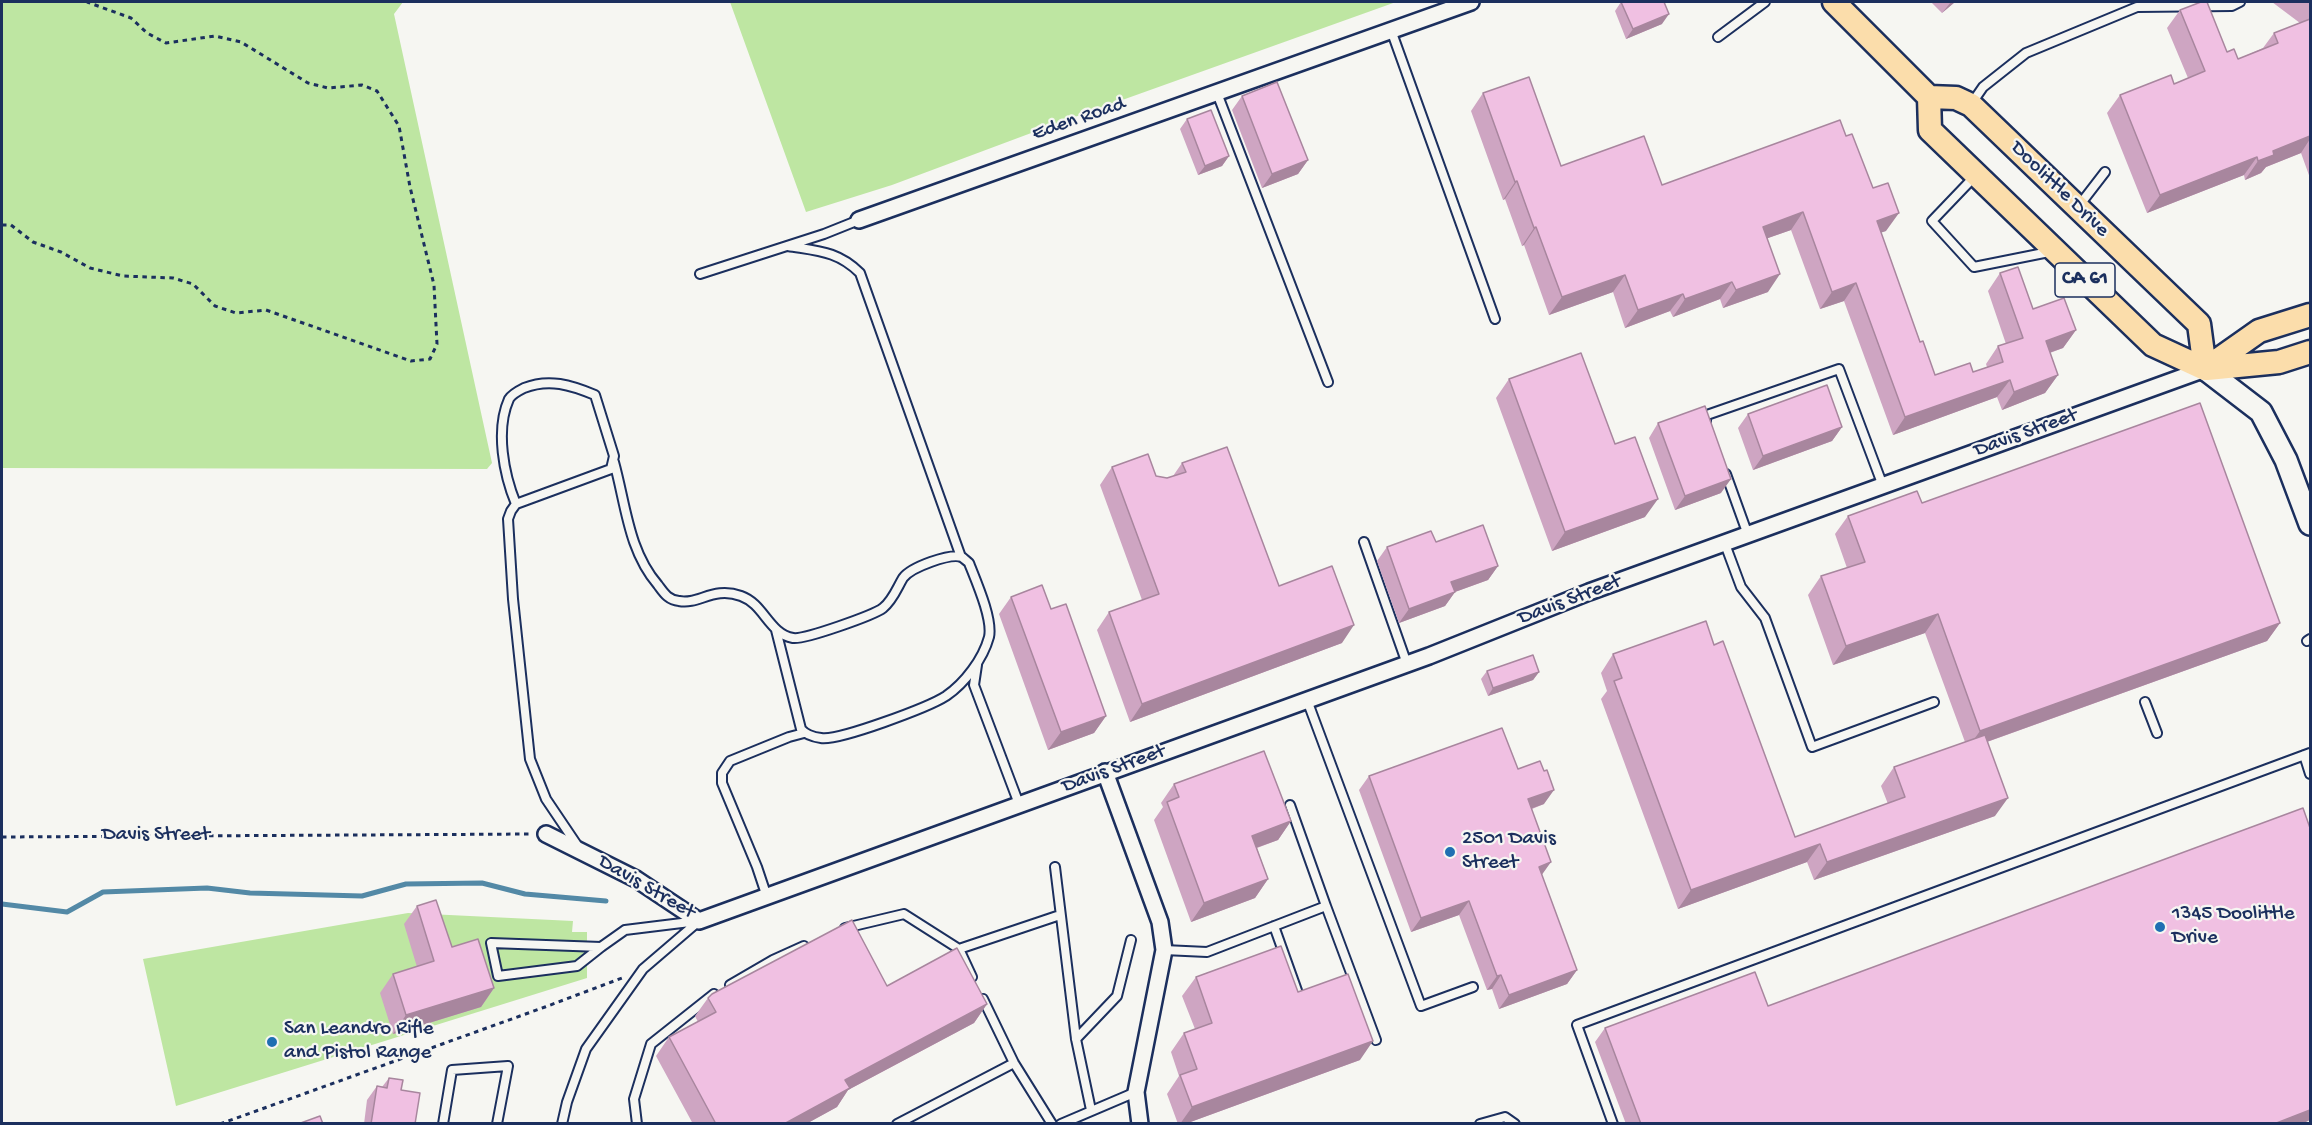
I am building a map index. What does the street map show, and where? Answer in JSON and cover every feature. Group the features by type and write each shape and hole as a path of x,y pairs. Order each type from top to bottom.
{"main road":[{"path":"1834,2 1929,97"},
{"name":"Doolittle Drive","path":"1929,97 1956,98 1971,105 2199,324 2205,369"},
{"name":"CA 61","path":"1929,97 1930,130 2153,345 2205,369"},
{"name":"Davis Street","path":"2205,369 2259,331 2310,315"},
{"name":"Davis Street","path":"2205,369 2279,362 2310,352"},
{"path":"2205,369 2260,412 2286,460 2308,513"}],"street":[{"name":"Eden Road","path":"859,220 1470,2"},
{"name":"Davis Street","path":"546,834 636,879 699,921 1407,664 1589,592 2205,369"},
{"path":"1105,772 1160,922 1164,950 1136,1092 1140,1124"}],"lane":[{"path":"1718,37 1765,2"},
{"path":"1971,105 1983,87 2026,52 2137,7 2232,6 2240,2"},
{"path":"1391,30 1495,319"},
{"path":"1217,93 1328,382"},
{"path":"2078,207 2104,172"},
{"path":"1976,175 1932,221 1974,267 2054,251"},
{"name":"Eden Road","path":"700,274 859,220"},
{"path":"767,897 722,783 722,773 730,761 804,733 822,739 850,734 946,696 977,663 989,639 990,627 969,563 961,557 860,273 849,262 833,254 788,246"},
{"path":"1708,426 1704,416 1839,369 1884,487"},
{"path":"516,504 503,455 502,431 510,398 518,391 536,384 554,382 582,389 595,396 614,456 626,516 637,552 645,567 669,598 685,602 718,592 743,597 761,609 776,630 801,729 804,733"},
{"path":"582,852 546,800 530,759 513,599 508,519 516,504 611,469 614,462"},
{"path":"1724,468 1748,535"},
{"path":"1364,542 1407,664"},
{"path":"1725,544 1741,587 1765,618 1812,747 1934,702"},
{"path":"776,630 793,638 801,638 872,613 882,609 909,571 948,557 961,557"},
{"path":"977,663 974,685 1019,804"},
{"path":"1307,700 1421,1006 1473,987"},
{"path":"2145,702 2157,733"},
{"path":"1613,1124 1577,1025 2307,754 2310,774"},
{"path":"1290,804 1376,1040"},
{"path":"1055,867 1076,1039 1091,1110"},
{"path":"1164,950 1207,952 1326,906"},
{"path":"832,933 904,914 959,949 974,980"},
{"path":"959,949 1060,915"},
{"path":"601,947 491,942 498,976 577,966 625,930 699,921"},
{"path":"562,1124 586,1049 643,969 699,921"},
{"path":"1274,926 1299,996"},
{"path":"1076,1039 1117,996 1131,940"},
{"path":"637,1124 634,1099 651,1044 709,997 773,960 813,942"},
{"path":"979,991 1014,1063 1052,1124"},
{"path":"897,1124 1014,1063"},
{"path":"443,1124 452,1070 508,1066 498,1124"},
{"path":"1061,1124 1136,1092"},
{"path":"1480,1124 1506,1117 1515,1124"}],"path":[{"path":"2,225 11,225 33,242 61,252 90,268 123,276 173,278 193,284 215,306 236,313 267,310 411,361 430,359 437,344 438,322 434,285 410,187 405,151 399,126 377,91 363,85 328,88 308,83 241,42 215,36 166,43 147,33 131,18 87,2"},
{"name":"Davis Street","path":"2,837 546,834"},
{"path":"220,1124 534,1011 643,969"}],"green space":[{"path":"2,2 403,2 394,14 492,463 487,469 2,468"},
{"path":"730,2 1396,2 892,185 806,212"},
{"name":"San Leandro Rifle and Pistol Range","path":"408,913 573,921 572,932 587,932 587,978 176,1106 143,959"}],"building":[{"path":"1621,2 1664,2 1669,14 1633,29"},
{"path":"2207,2 2227,52 2234,49 2238,59 2278,43 2274,33 2310,19 2310,136 2273,151 2274,155 2258,161 2257,157 2160,195 2120,95 2171,75 2174,84 2205,71 2180,10"},
{"path":"1529,77 1561,166 1644,136 1662,185 1840,120 1846,136 1852,134 1873,188 1888,183 1899,213 1877,221 1920,342 1923,341 1935,375 1970,363 1973,372 2003,362 1998,346 2023,338 2000,273 2018,267 2033,309 2064,298 2076,330 2046,341 2058,375 2014,392 2010,380 1905,417 1856,283 1832,292 1803,212 1763,227 1780,274 1736,290 1732,282 1685,299 1683,294 1638,310 1625,275 1562,297 1536,227 1534,228 1517,181 1515,182 1483,93"},
{"path":"1277,82 1308,160 1272,174 1242,96"},
{"path":"1211,110 1229,156 1205,166 1187,119"},
{"path":"1581,353 1615,444 1635,437 1658,499 1565,532 1509,379"},
{"path":"1827,385 1842,427 1763,456 1748,414"},
{"path":"2200,403 2280,623 1980,731 1938,614 1846,646 1821,576 1865,562 1848,516 1917,491 1922,503"},
{"path":"1705,406 1731,479 1685,496 1658,423"},
{"path":"1227,447 1279,586 1332,566 1354,625 1142,704 1109,612 1159,594 1112,467 1148,454 1156,476 1167,478 1186,472 1182,463"},
{"path":"1483,525 1498,566 1451,582 1455,592 1409,609 1387,547 1431,531 1436,542"},
{"path":"1042,585 1051,609 1066,604 1106,716 1061,732 1011,597"},
{"path":"1706,621 1714,645 1723,641 1795,837 1905,797 1894,767 1985,735 2008,798 1827,862 1820,844 1691,890 1614,681 1622,678 1613,654"},
{"path":"1533,655 1539,672 1493,688 1487,671"},
{"name":"2501 Davis Street","path":"1502,728 1518,769 1540,761 1544,771 1547,770 1554,790 1528,799 1551,862 1539,867 1577,970 1509,995 1501,975 1497,976 1469,901 1421,918 1369,776"},
{"path":"1264,751 1291,821 1252,836 1268,879 1204,903 1167,802 1179,797 1174,784"},
{"name":"1345 Doolittle Drive","path":"2303,808 2310,828 2310,1110 2274,1124 1641,1124 1605,1028 1755,972 1768,1006"},
{"path":"436,900 452,947 478,939 494,988 406,1015 393,974 434,961 417,906"},
{"path":"852,920 887,986 957,948 987,1004 845,1080 850,1088 784,1124 716,1124 669,1037 716,1012 708,998 712,994"},
{"path":"1281,946 1298,992 1348,974 1373,1041 1192,1107 1180,1075 1197,1069 1184,1033 1212,1023 1196,977"},
{"path":"389,1078 403,1080 401,1090 420,1093 415,1124 371,1124 377,1086 387,1088"},
{"path":"320,1116 323,1124 298,1124"}],"waterway":[{"path":"2,904 67,912 103,892 207,888 250,893 362,896 406,884 482,883 525,894 606,901"}],"place":[{"name":"2501 Davis Street","path":"1450,852"},
{"name":"1345 Doolittle Drive","path":"2160,927"},
{"name":"San Leandro Rifle and Pistol Range","path":"272,1042"}]}
